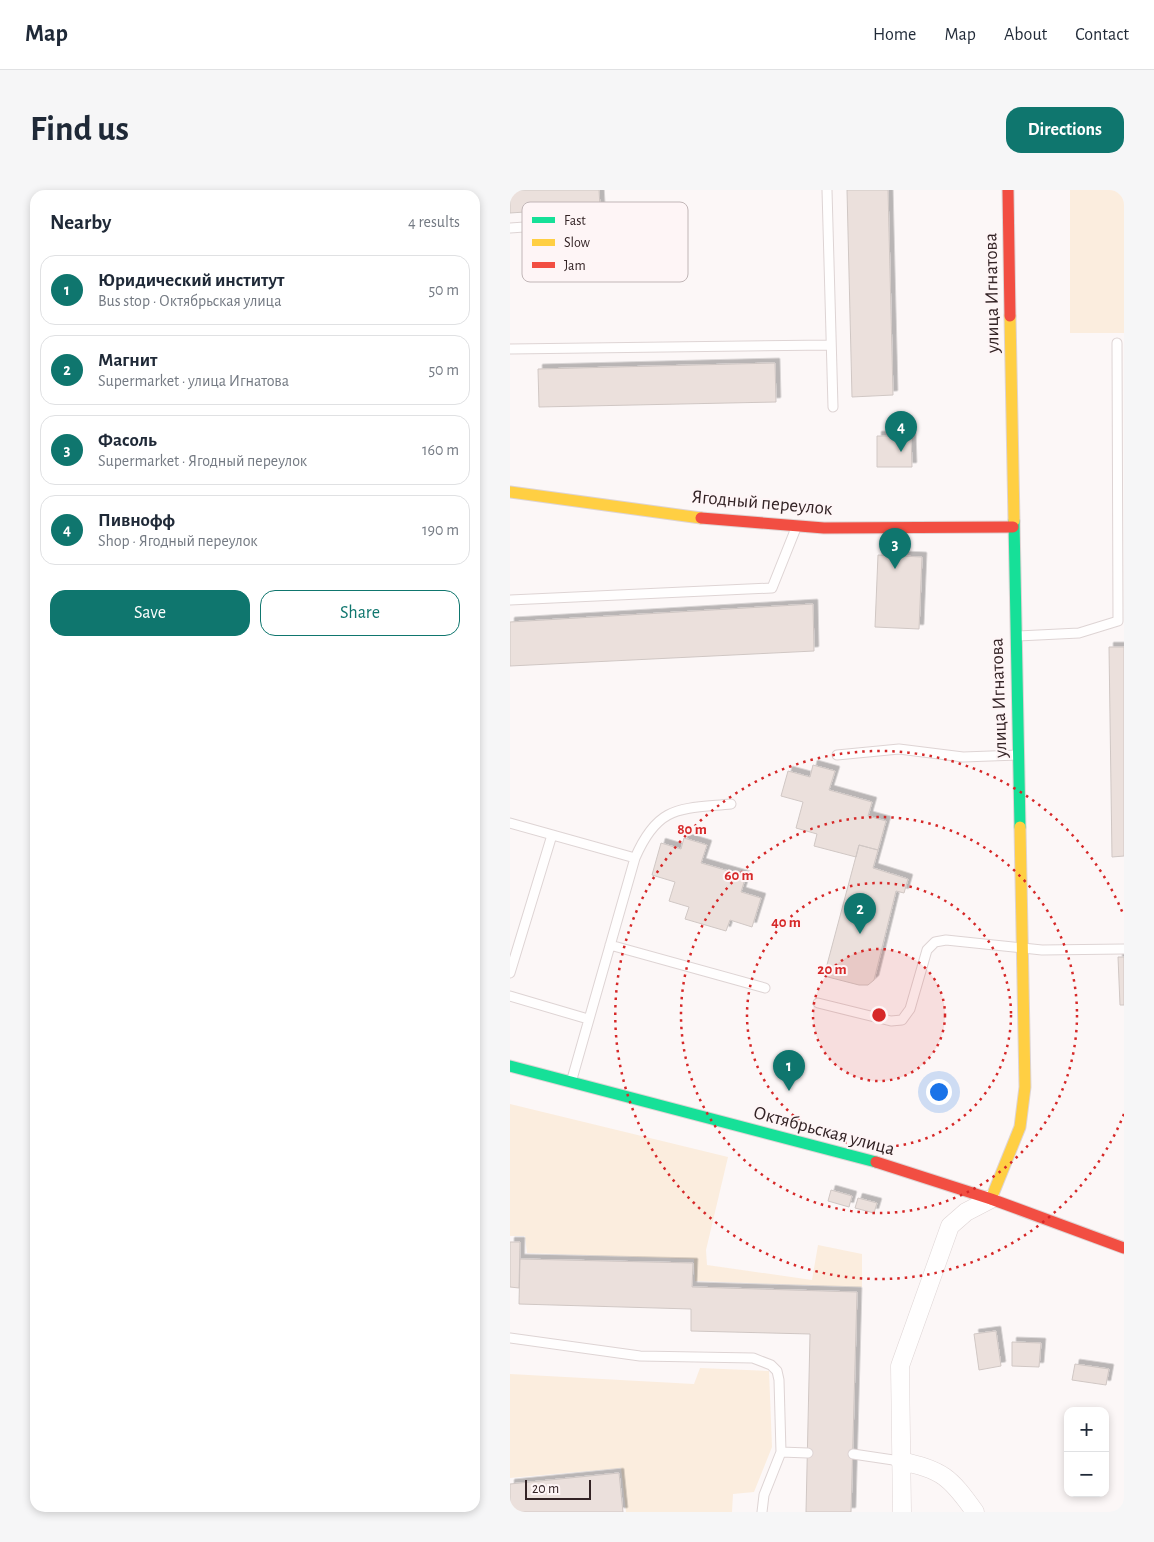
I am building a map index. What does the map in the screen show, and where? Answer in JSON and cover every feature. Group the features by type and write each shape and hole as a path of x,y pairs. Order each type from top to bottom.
{"main road":[{"name":"улица Игнатова","path":"991,1199 1020,1127 1024,1108 1008,190"},
{"name":"Ягодный переулок","path":"510,492 637,509 797,527 945,529 1013,527"},
{"name":"Октябрьская улица","path":"510,1066 879,1163 991,1199 1124,1248"}],"street":[{"path":"902,1512 900,1366 935,1263 950,1226 966,1212 991,1199"},
{"path":"900,1461 926,1466 954,1483 975,1512"}],"lane":[{"path":"827,190 833,407"},
{"path":"1015,636 1079,633 1118,621 1117,343"},
{"path":"510,349 831,345"},
{"path":"510,600 772,588 797,527"},
{"path":"837,755 898,749 963,756 1019,755"},
{"path":"571,1082 635,858 644,836 656,821 678,809 731,804"},
{"path":"510,823 635,858"},
{"path":"510,973 552,835"},
{"path":"818,1003 891,1021 902,1020 910,1009 927,950 935,942 946,940 1042,950 1124,949"},
{"path":"610,945 765,988"},
{"path":"510,996 588,1019"},
{"path":"510,1338 640,1356 752,1358 763,1360 777,1371 779,1380 781,1452 764,1495 762,1512"},
{"path":"781,1452 808,1453"},
{"path":"853,1454 900,1461"}],"shaded area":[{"path":"1070,190 1124,190 1124,333 1070,333"},
{"path":"510,1104 728,1157 706,1250 707,1265 812,1280 818,1245 862,1254 862,1287 695,1281 694,1259 527,1253 525,1236 510,1236"},
{"path":"700,1368 769,1371 772,1447 754,1492 733,1494 732,1512 626,1512 621,1468 510,1478 510,1374 694,1384"}],"building":[{"path":"510,190 599,190 600,202 522,202 522,212 510,213"},
{"path":"847,190 888,190 893,395 852,397"},
{"path":"775,363 776,402 539,407 538,369"},
{"path":"877,436 911,436 912,467 877,467"},
{"path":"878,555 922,557 919,629 875,627"},
{"path":"813,604 814,651 510,666 510,622"},
{"path":"1109,647 1124,647 1124,856 1112,857"},
{"path":"813,765 835,771 829,790 872,802 868,816 886,821 878,850 859,845 856,857 814,846 817,834 796,828 803,802 781,796 788,771 810,777"},
{"path":"684,838 707,845 701,863 746,876 741,892 761,898 752,927 730,920 726,931 685,919 689,907 669,901 675,882 652,875 661,843 681,849"},
{"path":"859,845 878,850 873,868 908,879 904,893 896,891 874,980 868,985 859,985 824,976"},
{"path":"1118,957 1124,957 1124,1005 1120,1005"},
{"path":"831,1190 852,1196 849,1207 828,1201"},
{"path":"858,1198 877,1203 874,1213 855,1208"},
{"path":"510,1242 520,1242 519,1288 510,1287"},
{"path":"520,1259 693,1263 692,1287 857,1292 851,1512 806,1512 810,1334 691,1331 691,1309 519,1304"},
{"path":"996,1331 1001,1366 979,1370 974,1334"},
{"path":"1012,1342 1041,1343 1039,1367 1012,1366"},
{"path":"1075,1364 1109,1369 1106,1385 1072,1380"},
{"path":"619,1473 623,1512 510,1512 510,1484"}],"traffic: fast":[{"path":"1014,521 1020,827"},
{"path":"510,1066 876,1162"}],"traffic: slow":[{"path":"1010,316 1014,521"},
{"path":"510,492 701,518"},
{"path":"991,1199 1020,1127 1025,1087 1020,827"}],"traffic: jam":[{"path":"1008,190 1010,316"},
{"path":"701,518 824,528 1013,527"},
{"path":"876,1162 991,1199 1124,1248"}],"place":[{"name":"Пивнофф","path":"901,452"},
{"name":"Фасоль","path":"895,569"},
{"name":"Магнит","path":"860,934"},
{"name":"Юридический институт","path":"789,1091"}]}
